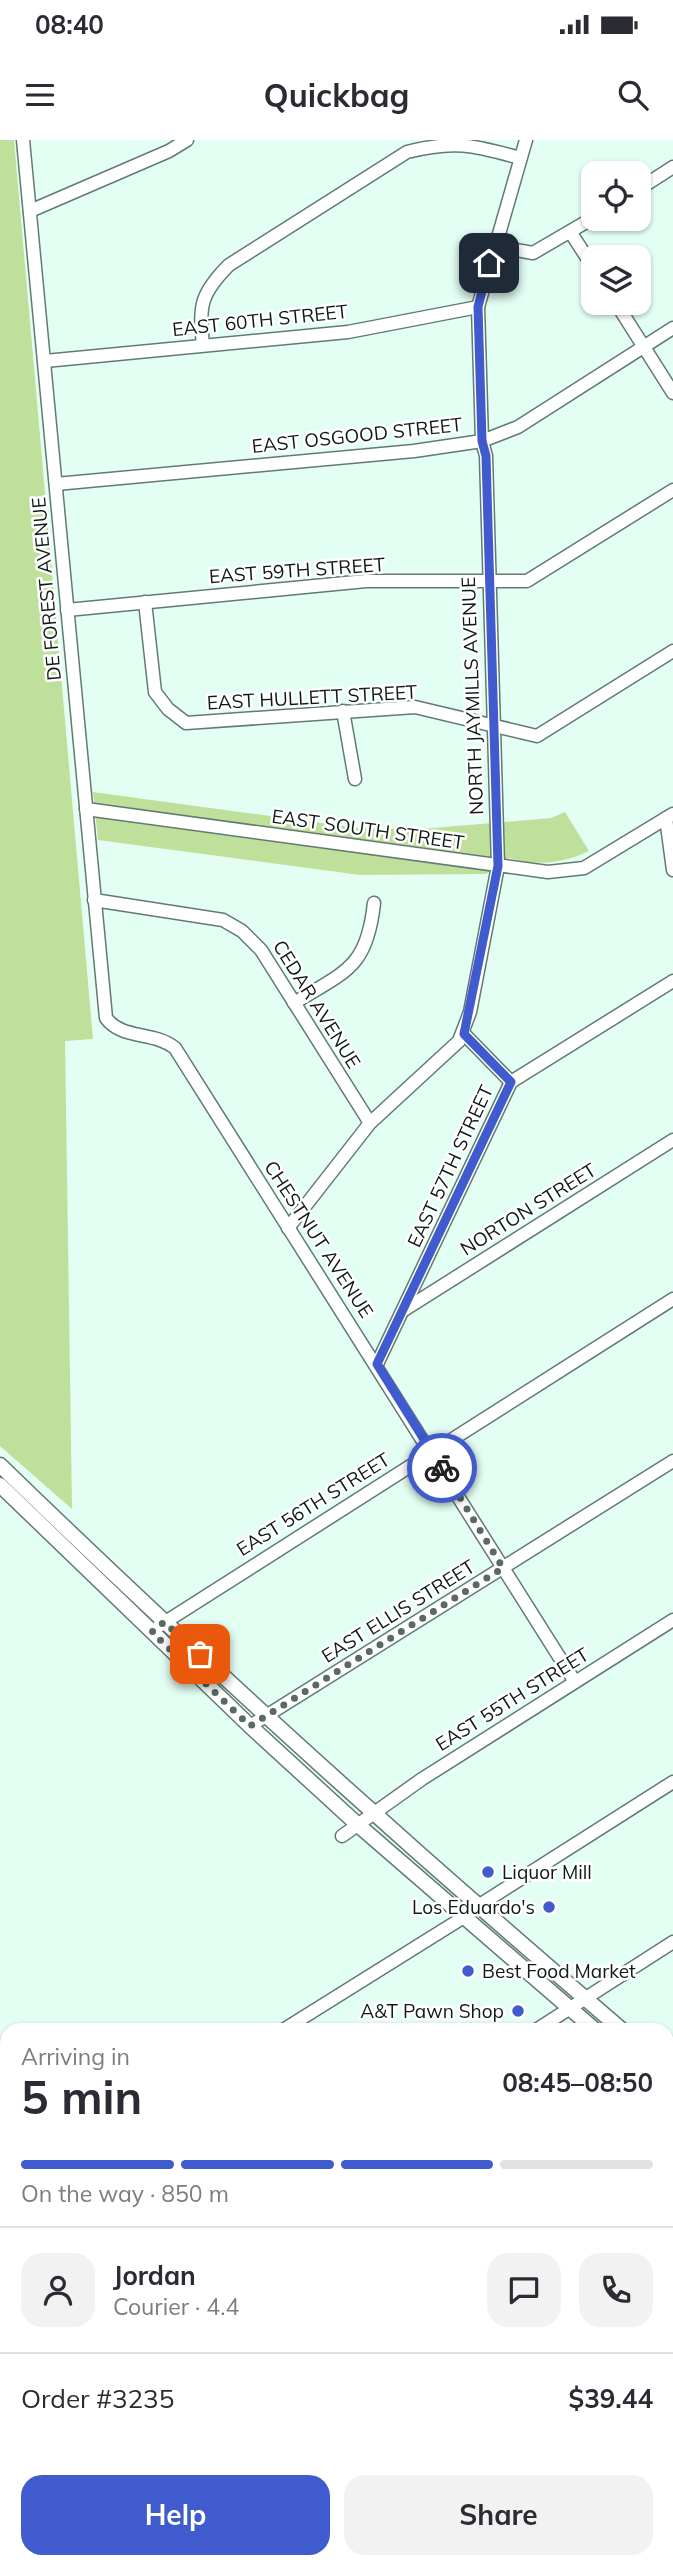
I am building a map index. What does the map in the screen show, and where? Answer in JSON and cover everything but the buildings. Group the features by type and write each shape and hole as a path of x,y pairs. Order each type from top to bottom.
{"main road":[{"path":"0,1465 164,1622 372,1812 614,2023"},
{"path":"0,1485 250,1726 357,1824 588,2023"}],"street":[{"name":"DE FOREST AVENUE","path":"23,140 106,1018 117,1029"},
{"path":"30,211 169,151 187,140"},
{"name":"NORTH JAYMILLS AVENUE","path":"464,1034 498,866 487,583 486,456 482,441 478,307 526,140"},
{"path":"202,345 199,309 209,285 229,265 407,152 436,142 466,143 520,158"},
{"path":"651,181 673,167"},
{"path":"494,246 533,253 581,226"},
{"path":"571,233 581,248"},
{"name":"EAST 60TH STREET","path":"45,361 348,332 478,307"},
{"path":"623,315 673,393"},
{"name":"EAST OSGOOD STREET","path":"56,484 415,451 482,441 517,426 673,328"},
{"name":"EAST 59TH STREET","path":"67,610 366,581 527,581 673,490"},
{"name":"EAST HULLETT STREET","path":"145,602 155,692 168,709 186,723 415,707 537,736 673,651"},
{"path":"343,711 355,779"},
{"name":"EAST SOUTH STREET","path":"86,809 548,872 584,867 669,816"},
{"path":"669,816 673,870"},
{"name":"CEDAR AVENUE","path":"94,900 212,918 233,925 261,950 370,1123"},
{"path":"294,1003 357,961 368,942 374,903"},
{"name":"EAST 57TH STREET","path":"377,1364 511,1082 673,981"},
{"name":"CHESTNUT AVENUE","path":"117,1029 157,1037 175,1048 377,1364 575,1682"},
{"path":"288,1228 370,1123 464,1034 511,1082"},
{"name":"NORTON STREET","path":"403,1310 673,1140"},
{"name":"EAST 56TH STREET","path":"152,1632 673,1299"},
{"name":"EAST ELLIS STREET","path":"250,1726 673,1461"},
{"name":"EAST 55TH STREET","path":"342,1836 372,1812 673,1620"},
{"path":"478,1906 673,1782"},
{"path":"297,2023 464,1917"},
{"path":"548,2023 673,1942"}],"green space":[{"path":"0,140 14,140 93,1039 65,1041 72,1509 0,1446"},
{"path":"93,792 358,828 421,829 551,818 565,812 589,851 569,859 549,862 509,858 486,874 360,875 98,840"}],"way so far":[{"path":"200,1654 164,1622 152,1632 250,1726 503,1568 442,1468"}],"place":[{"name":"Liquor Mill","path":"488,1872"},
{"name":"Los Eduardo's","path":"549,1907"},
{"name":"Best Food Market","path":"468,1971"},
{"name":"A&T Pawn Shop","path":"518,2011"}],"route":[{"path":"442,1468 377,1364 511,1082 464,1034 498,866 487,583 486,456 482,441 478,307 489,263"}]}
